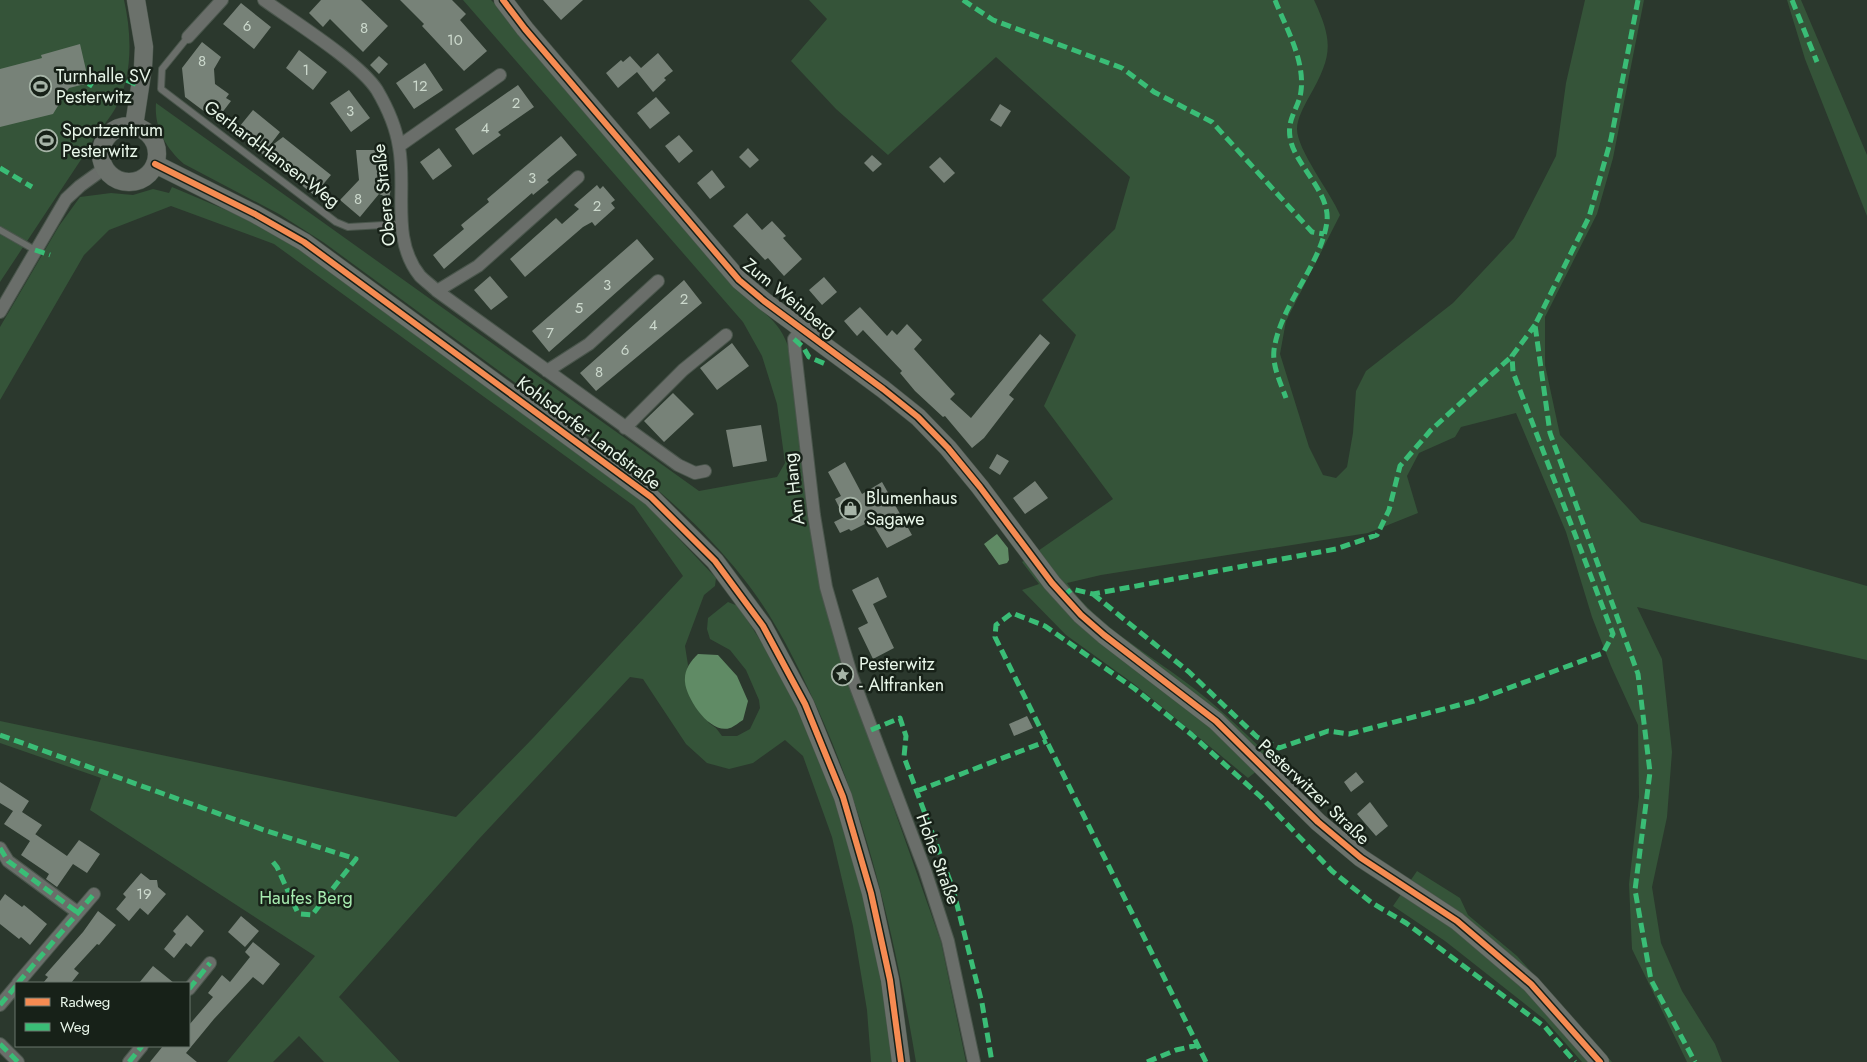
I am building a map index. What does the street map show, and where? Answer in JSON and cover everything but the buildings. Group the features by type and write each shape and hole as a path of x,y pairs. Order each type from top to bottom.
{"street":[{"path":"134,126 144,47 136,0"},
{"path":"188,37 222,0"},
{"name":"Obere Straße","path":"264,0 348,60 376,89 391,118 399,146 401,224 406,250 420,275 437,291 678,466 695,473 705,471"},
{"name":"Zum Weinberg","path":"503,0 525,29 739,280 802,329 884,388 918,417 948,448 980,487 1052,583"},
{"path":"399,146 500,75"},
{"path":"125,126 134,126 142,129 154,140 157,156 155,164 144,178 127,182 118,180 105,168 101,150 108,134 125,126"},
{"name":"Kohlsdorfer Landstraße","path":"155,164 255,214 312,248 651,497 715,561 762,626 805,704 843,797 871,893 890,980 901,1062"},
{"path":"0,312 66,199 105,168"},
{"path":"437,291 478,266 578,177"},
{"path":"546,371 590,344 658,281"},
{"name":"Am Hang","path":"802,329 794,339 814,516 824,578 850,674"},
{"path":"625,428 683,370 726,335"},
{"name":"Pesterwitzer Straße","path":"1052,583 1104,635 1216,721 1318,822 1361,858 1457,922 1532,984 1600,1062"},
{"name":"Hohe Straße","path":"850,674 925,870 948,941 974,1062"},
{"path":"0,848 8,861 78,912"},
{"path":"19,982 94,894"},
{"path":"190,988 210,963"},
{"path":"0,1005 15,986"},
{"path":"0,1044 18,1062"},
{"path":"129,1062 141,1047"}],"lane":[{"name":"Gerhard-Hansen-Weg","path":"188,37 162,69 161,89 336,222 348,227 401,224"},
{"path":"0,230 35,250"}],"green space":[{"name":"Sportzentrum Pesterwitz","path":"0,0 124,0 127,13 129,56 125,83 115,109 95,136 0,282"},
{"path":"463,0 491,0 507,16 752,302 774,322 787,342 794,363 847,675 941,942 966,1062 916,1062 887,916 860,820 826,727 785,641 761,602 718,548 691,520 633,469 323,242 279,214 184,164 162,137 157,121 156,103 699,491 777,477 785,463 777,404 762,356 743,322"},
{"path":"809,0 1314,0 1325,28 1328,49 1317,83 1298,121 1298,138 1308,160 1340,215 1286,321 1280,354 1309,447 1323,475 1336,478 1347,467 1353,433 1356,391 1366,371 1453,303 1514,238 1556,156 1566,83 1585,0 1644,0 1613,158 1597,214 1545,317 1545,365 1560,435 1641,522 1867,586 1867,660 1637,607 1662,659 1672,752 1667,817 1652,887 1661,943 1682,991 1715,1044 1722,1062 1687,1062 1632,949 1629,884 1639,797 1638,725 1611,666 1592,617 1566,532 1516,413 1461,427 1455,437 1419,453 1407,476 1418,513 1368,533 1101,575 1067,583 1093,613 1206,698 1272,759 1248,778 1134,684 1066,635 1022,590 1039,584 1022,562 1113,499 1044,406 1076,335 1042,300 1115,229 1130,177 996,57 888,155 836,109 791,61 827,19"},
{"path":"1787,0 1801,0 1867,155 1867,216 1805,59"},
{"name":"Haufes Berg","path":"172,187 252,221 302,251 647,505 716,578 715,586 704,595 685,646 688,665 685,682 709,723 722,736 737,736 750,729 760,708 759,700 746,670 730,650 710,639 707,629 708,618 728,602 738,606 788,687 809,731 843,822 868,917 886,1014 892,1062 871,1062 867,1010 853,926 832,837 803,756 785,740 753,763 729,769 707,763 686,744 643,679 630,677 478,840 339,997 400,1062 324,1062 299,1036 273,1062 227,1062 315,956 90,810 101,778 0,743 0,721 456,817 534,737 683,576 634,506 274,244 171,206 109,230 84,255 0,400 0,327 59,226 80,197 111,193 133,195 153,189 169,193"},
{"path":"1417,871 1460,898 1468,915 1517,956 1612,1062 1582,1062 1544,1019 1445,941 1393,906"}],"shaded area":[{"path":"997,534 1008,548 1009,560 1007,563 999,565 984,544"},
{"path":"698,654 718,655 737,676 748,701 743,720 732,727 722,729 707,721 694,705 686,689 685,674 690,663"}],"marked path":[{"path":"963,0 993,20 1122,68 1154,92 1212,122 1312,232 1324,234"},
{"path":"1275,0 1294,44 1300,68 1301,91 1291,121 1291,142 1294,151 1319,190 1327,211 1324,237 1310,269 1284,317 1274,350 1277,375 1286,398"},
{"path":"1638,0 1611,139 1589,217 1535,325 1550,433 1638,674 1650,772 1635,890 1651,980 1695,1062"},
{"path":"1792,0 1817,62"},
{"path":"89,87 96,76 112,74 140,86"},
{"path":"0,168 32,187"},
{"path":"35,250 50,255"},
{"path":"1093,594 1189,672 1257,737 1279,748 1328,731 1349,734 1474,701 1603,653 1613,634 1513,372 1512,356 1535,325"},
{"path":"794,339 803,347 809,357 828,365"},
{"path":"1063,596 1072,589 1093,594 1336,549 1377,535 1389,510 1400,466 1431,430 1512,356"},
{"path":"1206,1062 995,637 996,625 1012,613 1045,626 1135,689 1192,735 1261,797 1332,871 1372,903 1406,923 1545,1027 1575,1062"},
{"path":"871,730 900,718 906,736 904,757 953,889 982,1003 992,1062"},
{"path":"0,735 264,830 356,859 312,915 301,914"},
{"path":"917,791 1047,741"},
{"path":"0,848 8,861 77,912"},
{"path":"273,862 297,911"},
{"path":"19,982 94,894"},
{"path":"190,988 210,963"},
{"path":"0,1005 15,987"},
{"path":"0,1044 18,1062"},
{"path":"1147,1062 1176,1050 1198,1045"},
{"path":"129,1062 141,1047"}],"cycle path":[{"path":"503,0 525,29 739,280 918,417 948,448 980,487 1052,583 1081,615 1104,635 1216,721 1318,822 1361,858 1457,921 1531,984 1600,1062"},
{"path":"155,164 255,214 304,242 651,497 715,561 763,626 805,704 843,797 871,893 890,980 901,1062"}],"place":[{"name":"Turnhalle SV Pesterwitz","path":"40,86"},
{"name":"Sportzentrum Pesterwitz","path":"46,140"},
{"name":"Blumenhaus Sagawe","path":"850,508"},
{"name":"Pesterwitz - Altfranken","path":"843,674"}]}
